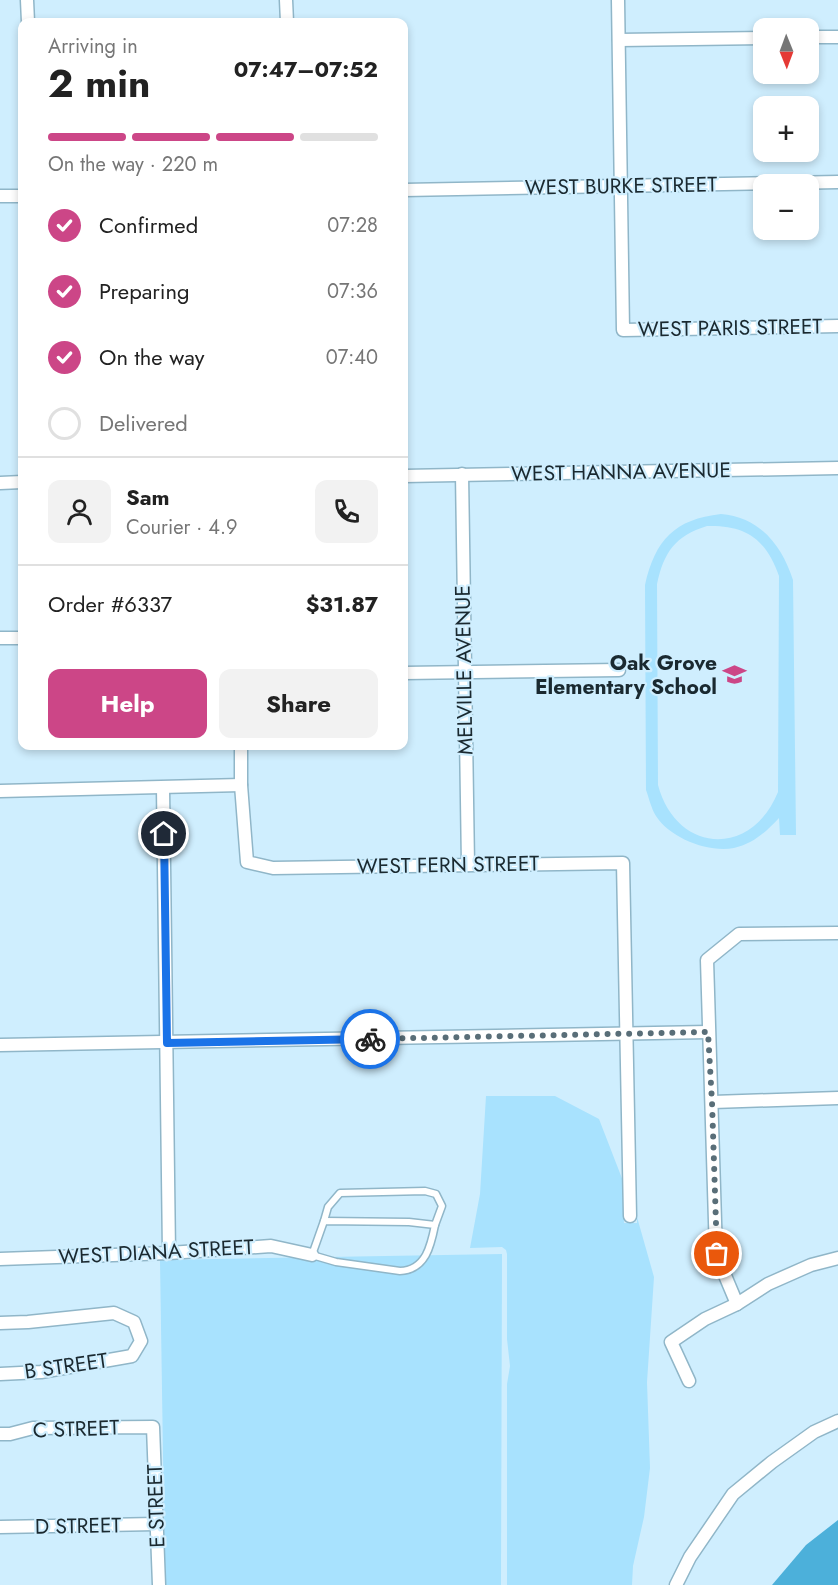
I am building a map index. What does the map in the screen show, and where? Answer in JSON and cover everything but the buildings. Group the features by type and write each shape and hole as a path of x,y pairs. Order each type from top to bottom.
{"street":[{"path":"27,0 28,18"},
{"path":"286,0 287,18"},
{"path":"618,0 621,186"},
{"path":"819,37 838,37"},
{"path":"619,40 753,38"},
{"name":"WEST BURKE STREET","path":"408,190 838,182"},
{"name":"WEST PARIS STREET","path":"621,186 623,330 838,326"},
{"path":"0,196 18,196"},
{"name":"WEST HANNA AVENUE","path":"408,476 838,468"},
{"name":"MELVILLE AVENUE","path":"462,474 468,865"},
{"path":"0,483 18,482"},
{"path":"0,638 18,638"},
{"path":"408,673 619,670"},
{"path":"0,791 241,785 241,750"},
{"name":"WEST FERN STREET","path":"241,785 247,862 273,868 623,863 626,1034"},
{"path":"163,788 169,1253"},
{"path":"737,1304 717,1254 707,960 739,934 838,933"},
{"path":"0,1045 708,1032"},
{"path":"626,1034 630,1216"},
{"path":"712,1102 838,1098"},
{"name":"WEST DIANA STREET","path":"0,1259 169,1253 271,1246 312,1255"},
{"path":"689,1381 671,1342 705,1319 737,1304 768,1284 811,1265 838,1258"},
{"name":"B STREET","path":"0,1323 114,1313 134,1322 141,1341 132,1356 41,1372 0,1374"},
{"path":"676,1585 690,1557 733,1494 814,1432 838,1421"},
{"name":"C STREET","path":"0,1434 33,1428 153,1426"},
{"name":"E STREET","path":"153,1426 159,1585"},
{"name":"D STREET","path":"0,1527 156,1524"}],"lane":[{"path":"425,1191 436,1194 442,1206 435,1225 427,1255 422,1262 408,1270 388,1270 336,1262 312,1255 328,1208 340,1193 425,1191"},
{"path":"324,1221 409,1222 435,1225"}],"shaded area":[{"path":"721,514 735,516 758,527 776,545 793,580 796,835 780,835 779,818 753,840 741,846 724,849 690,842 670,831 656,816 646,790 645,585 649,569 661,544 679,527 705,517","holes":["707,526 733,528 753,537 768,552 779,576 778,792 766,814 750,829 733,837 715,839 697,835 681,824 667,808 658,785 657,584 667,554 679,540"]},
{"path":"486,1096 555,1096 599,1119 623,1181 624,1223 637,1223 637,1217 654,1277 647,1382 650,1468 644,1517 633,1566 632,1585 507,1585 507,1384 510,1366 507,1339 507,1254 502,1247 470,1248 480,1194"},
{"path":"502,1254 501,1585 165,1585 160,1260"},
{"path":"838,1520 838,1585 772,1585 806,1545"}],"way so far":[{"path":"370,1039 708,1032 717,1254"}],"place":[{"name":"Oak Grove Elementary School","path":"735,675"}],"route":[{"path":"164,834 167,1043 370,1039"}]}
